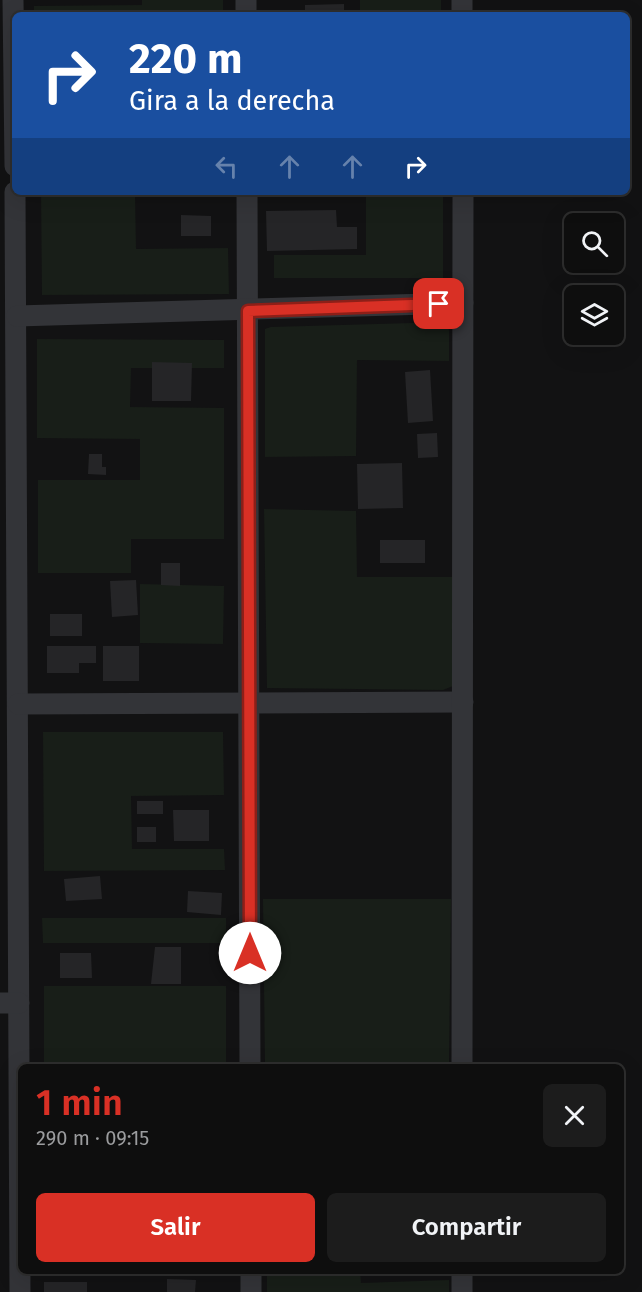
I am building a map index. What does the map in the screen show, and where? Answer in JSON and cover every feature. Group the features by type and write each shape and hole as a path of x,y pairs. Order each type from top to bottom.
{"street":[{"path":"15,195 18,704 10,1003 18,1092"},
{"path":"247,195 250,1064"},
{"path":"462,1064 463,195"},
{"path":"17,316 463,303"},
{"path":"18,704 463,702"},
{"path":"20,1274 20,1292"},
{"path":"251,1274 251,1292"},
{"path":"462,1274 462,1292"}],"shaded area":[{"path":"142,0 223,0 223,12 34,12 34,6 142,5"},
{"path":"360,0 441,0 441,12 360,12"},
{"path":"41,195 135,195 136,249 228,248 229,294 42,295"},
{"path":"366,195 443,195 443,278 274,278 274,255 366,255"},
{"path":"447,322 449,361 357,360 356,456 265,457 265,329"},
{"path":"37,339 224,340 224,368 131,368 130,407 224,408 224,539 131,539 131,573 38,573 38,480 140,480 140,439 37,438"},
{"path":"264,509 356,511 357,577 453,577 453,686 443,690 267,688"},
{"path":"140,584 224,586 223,644 140,643"},
{"path":"43,732 223,732 224,795 131,796 132,849 224,849 225,870 44,871"},
{"path":"263,899 451,899 449,1064 265,1064"},
{"path":"42,918 226,918 226,943 43,943"},
{"path":"44,986 226,986 226,1064 44,1064"},
{"path":"267,1274 360,1274 361,1283 449,1280 449,1292 267,1292"}],"building":[{"path":"344,4 344,12 305,12 305,5"},
{"path":"336,210 337,227 357,227 357,249 267,251 266,211"},
{"path":"181,215 211,216 211,236 181,236"},
{"path":"152,362 192,363 191,401 152,401"},
{"path":"430,370 433,421 408,423 405,372"},
{"path":"437,433 438,457 418,458 417,434"},
{"path":"89,454 102,454 102,467 106,467 106,475 88,474"},
{"path":"402,463 403,508 358,509 357,464"},
{"path":"380,540 425,540 425,563 380,563"},
{"path":"161,563 180,563 180,586 161,585"},
{"path":"136,580 138,615 112,617 110,581"},
{"path":"50,614 82,614 82,636 50,636"},
{"path":"47,646 96,646 96,663 79,663 79,673 47,673"},
{"path":"103,646 139,646 139,681 103,681"},
{"path":"137,801 163,801 163,814 137,814"},
{"path":"173,810 209,810 209,841 174,841"},
{"path":"137,827 156,827 156,842 137,842"},
{"path":"100,876 102,899 66,901 64,879"},
{"path":"188,891 222,893 221,915 187,912"},
{"path":"155,947 181,947 181,984 151,984"},
{"path":"60,953 91,953 92,978 60,978"},
{"path":"54,1274 106,1274 106,1275"},
{"path":"167,1279 196,1280 195,1292 167,1292"},
{"path":"44,1282 87,1282 87,1292 44,1292"}],"route":[{"path":"250,953 248,311 439,304"}]}
